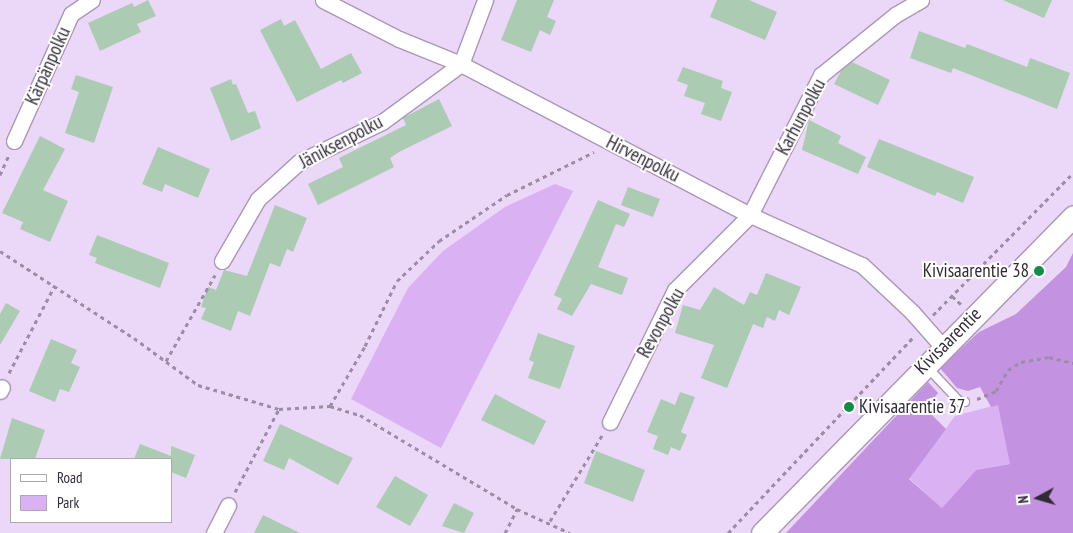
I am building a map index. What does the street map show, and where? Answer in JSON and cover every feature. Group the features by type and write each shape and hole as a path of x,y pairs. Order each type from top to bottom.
{"street":[{"name":"Kärpänpolku","path":"14,141 71,14 92,0"},
{"name":"Hirvenpolku","path":"323,0 399,39 461,64 750,215 862,265 924,324 942,346"},
{"path":"461,64 485,0"},
{"name":"Karhunpolku","path":"750,215 821,75 895,15 921,0"},
{"name":"Jäniksenpolku","path":"222,261 258,199 299,162 382,122 461,64"},
{"name":"Revonpolku","path":"610,422 675,290 750,215"},
{"name":"Kivisaarentie","path":"762,533 924,364 1073,216"},
{"path":"214,533 228,505"}],"lane":[{"path":"924,364 960,402 965,402"}],"path":[{"path":"0,175 14,141"},
{"path":"330,406 365,346 397,280 439,241 507,195 613,144"},
{"path":"728,533 924,324 1073,173"},
{"path":"0,251 55,285 198,385 279,409 330,406 360,415 411,449 517,509 550,522 570,533"},
{"path":"166,361 222,261"},
{"path":"1,389 55,285"},
{"path":"965,402 996,391 1008,370 1020,362 1049,357 1073,363"},
{"path":"228,505 279,409"},
{"path":"550,522 610,422"},
{"path":"504,533 517,509"}],"green space":[{"path":"555,184 573,191 441,448 351,399 408,288 443,251 505,207"},
{"path":"1033,395 1044,458 976,470 942,508 909,478 955,416"}],"shaded area":[{"path":"1073,253 1073,533 786,533 928,382 938,393 926,409 946,429 909,479 942,508 976,470 1010,464 998,405 991,407 980,387 968,391 957,388 940,368 979,332 1016,314 1066,267"}],"building":[{"path":"148,0 156,16 137,24 141,32 100,51 88,23 132,3 134,7"},
{"path":"517,0 554,0 547,17 556,21 550,35 540,30 531,52 501,40"},
{"path":"717,0 749,0 777,12 765,40 710,17"},
{"path":"1003,0 1052,0 1044,18"},
{"path":"281,19 284,26 295,20 321,69 351,53 362,73 343,83 341,80 297,102 260,30"},
{"path":"919,31 965,48 967,44 1027,67 1030,58 1070,73 1057,109 953,68 951,73 910,58"},
{"path":"852,62 890,80 878,105 834,84 841,71"},
{"path":"683,67 723,81 721,88 732,92 721,121 701,114 705,103 684,96 688,85 677,81"},
{"path":"76,75 113,87 94,143 65,133 79,92 71,89"},
{"path":"231,79 233,85 236,84 248,113 255,111 261,128 231,141 210,88"},
{"path":"439,99 452,126 390,158 394,167 318,205 308,184 343,167 339,158 406,125 403,118"},
{"path":"809,120 841,136 838,143 866,157 858,174 802,150"},
{"path":"40,136 65,149 43,190 68,201 50,242 20,229 23,222 2,213"},
{"path":"879,139 974,177 963,203 937,192 935,196 867,167"},
{"path":"158,147 210,169 198,198 165,184 162,192 142,184"},
{"path":"628,187 660,199 653,217 621,205"},
{"path":"598,200 630,214 624,227 616,224 598,267 628,278 622,295 591,284 572,316 557,309 562,299 554,295"},
{"path":"275,205 307,218 293,252 287,249 280,267 270,263 250,316 238,311 231,331 201,319 206,308 201,307 208,287 216,290 224,270 247,276"},
{"path":"97,235 169,263 160,288 95,263 97,258 89,255"},
{"path":"766,273 801,287 789,315 779,310 775,321 767,317 763,328 753,324 727,388 701,378 714,345 675,333 683,305 700,310 714,287 744,305 750,292 757,295"},
{"path":"6,303 20,311 0,345 0,314"},
{"path":"538,333 575,346 560,389 528,378 534,362 529,360"},
{"path":"51,339 77,350 71,363 80,367 69,392 60,389 55,402 29,391"},
{"path":"680,392 695,397 681,432 687,435 680,451 671,447 668,455 653,449 658,436 647,432 661,399 675,405"},
{"path":"495,394 546,421 534,445 481,420"},
{"path":"12,418 45,430 35,458 0,459"},
{"path":"280,424 353,458 338,485 289,458 284,470 263,461"},
{"path":"140,444 171,456 171,446 195,455 186,478 172,472 172,458 134,458"},
{"path":"596,451 645,470 633,502 584,483"},
{"path":"395,476 428,495 410,526 376,507"},
{"path":"454,503 474,513 464,533 442,526"},
{"path":"263,515 300,533 254,533"}],"place":[{"name":"Kivisaarentie 38","path":"1039,271"},
{"name":"Kivisaarentie 37","path":"849,407"}]}
